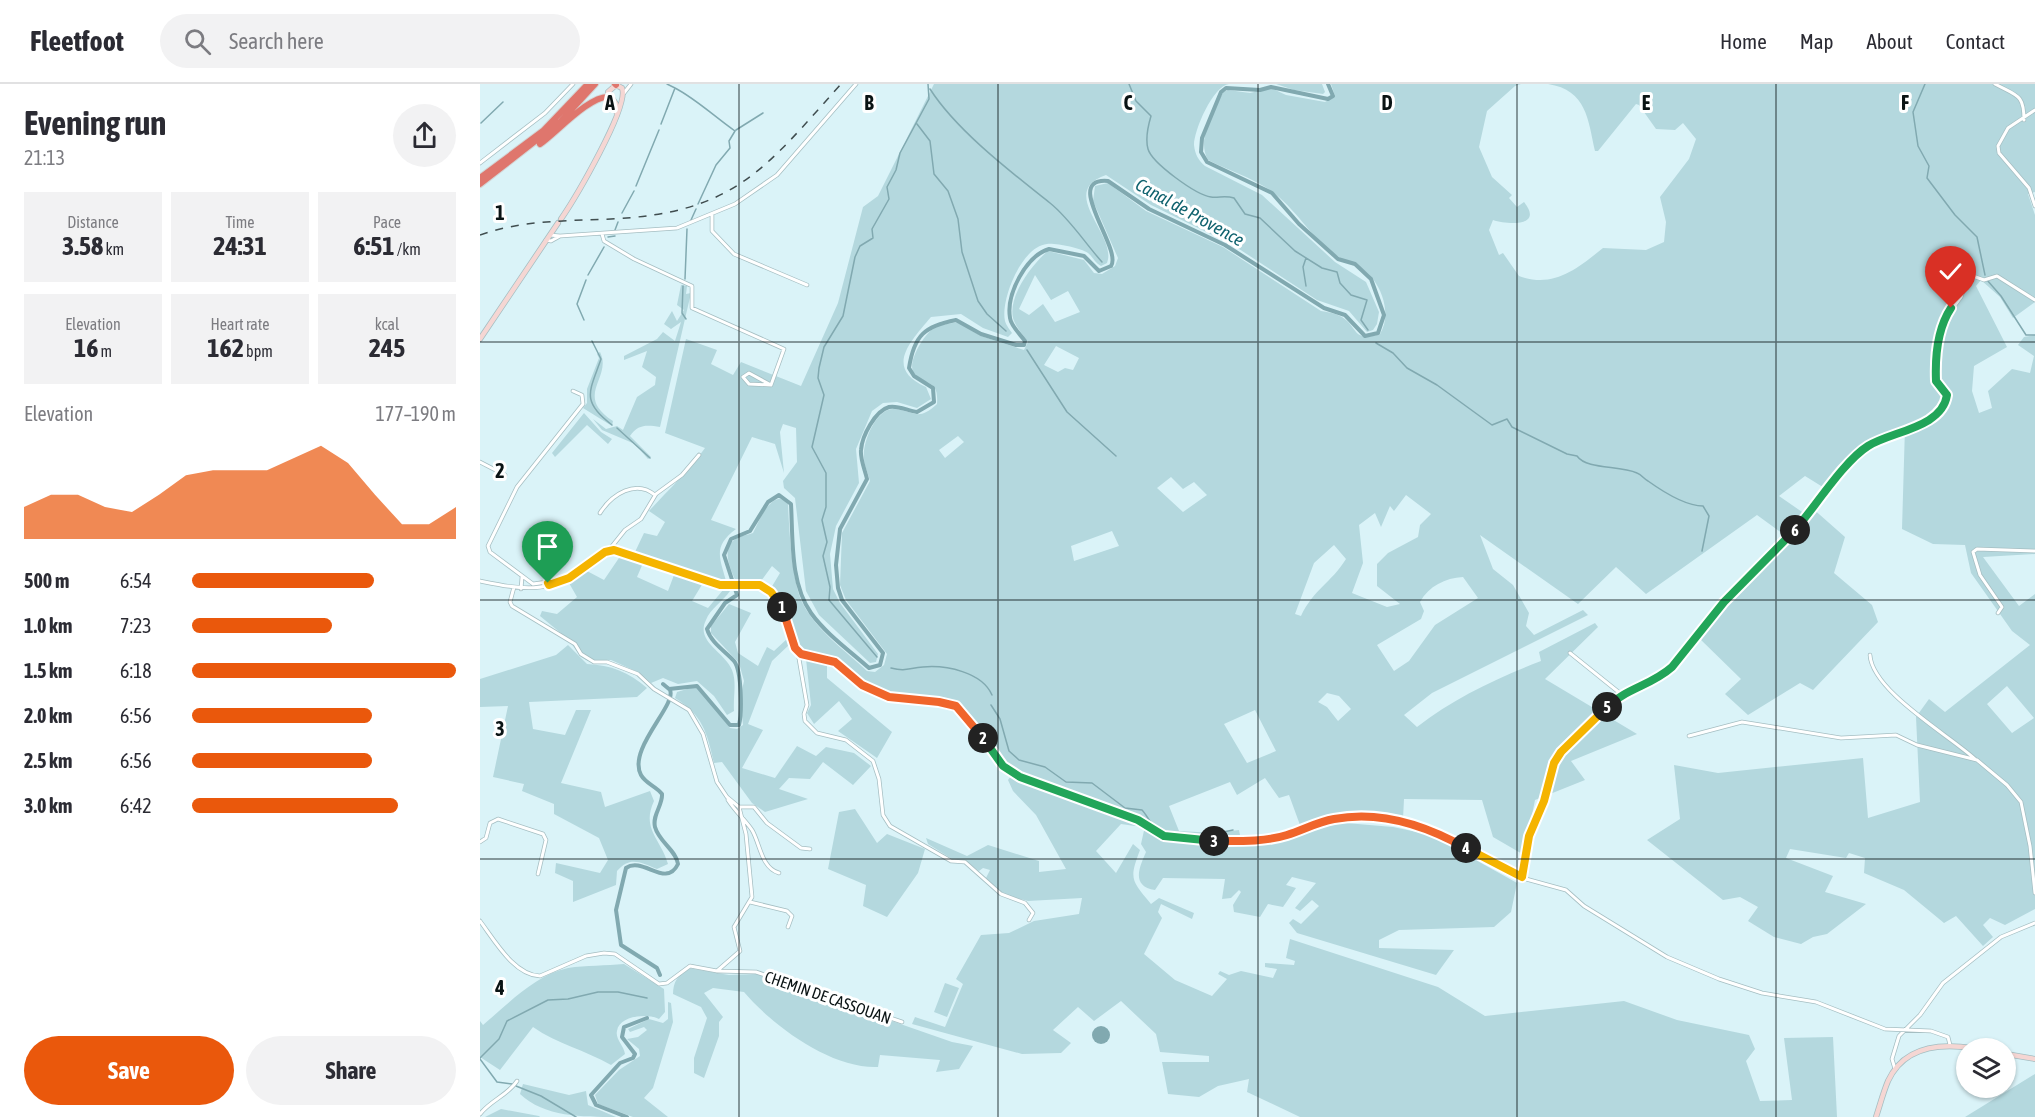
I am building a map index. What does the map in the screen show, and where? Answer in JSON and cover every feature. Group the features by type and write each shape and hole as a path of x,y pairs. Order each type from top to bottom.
{"highway":[{"path":"480,178 543,131 586,84"},
{"path":"480,184 561,121 595,84"},
{"path":"499,170 549,138 591,102 600,97 611,99"}],"main road":[{"path":"480,339 587,178 616,115 624,93 617,85 609,90 611,99 617,106 616,115"},
{"path":"611,99 621,100"},
{"path":"1876,1117 1887,1082 1895,1069 1909,1055 1920,1050 1956,1046"},
{"path":"2016,1056 2035,1059"}],"street":[{"path":"480,163 544,113 573,84"},
{"path":"617,85 629,84"},
{"path":"624,93 629,84"},
{"path":"550,235 560,237 677,228 712,215 747,196 777,175 856,84"},
{"path":"1995,84 2021,98 2024,102 2024,120"},
{"path":"2035,110 2024,120 2008,128 1998,146 1999,153 2029,188 2035,206"},
{"path":"712,215 712,231 731,252 807,285"},
{"path":"602,234 604,241 634,259 692,286 692,308 783,349 771,384"},
{"path":"546,240 551,241 560,237"},
{"path":"1522,877 1529,836 1544,801 1554,763 1561,752 1621,694 1662,676 1675,664 1724,602 1785,543 1866,447 1928,420 1940,411 1947,398 1936,379 1941,325 1963,294 1967,280 1973,276 1985,279 1997,276 2035,300"},
{"path":"749,373 771,384 749,384 744,376 749,373"},
{"path":"549,585 547,582 534,585 490,552 488,546 517,487 583,404 582,395 573,391"},
{"path":"480,581 521,589 536,589 569,578 608,551 625,530 641,519 656,495 682,475 699,455"},
{"path":"480,462 505,475"},
{"path":"600,513 610,500 633,488 643,488 656,495"},
{"path":"1998,613 2002,605 1980,575 1973,552 1977,549 2035,551"},
{"path":"608,551 625,552 730,587 760,585 776,597 798,652 807,705 804,714 806,721 817,733 846,740 873,761 879,779 883,815 890,826 951,861 965,862 1006,898 1028,905 1033,913 1029,920"},
{"path":"521,589 522,577"},
{"path":"514,588 510,602 512,606 575,644 581,654 594,662 607,662 638,674 654,689 689,710 700,728 717,782 742,820 751,828 771,869 779,873"},
{"path":"798,652 835,662 862,685 889,697 956,706 1010,772 1138,820 1164,836 1214,841 1251,840 1287,835 1303,827 1342,818 1390,820 1442,834 1522,877 1566,890 1584,906 1667,957 1703,972 1762,993 1816,1002 1885,1029 1939,1033 1948,1037 1950,1045"},
{"path":"1570,653 1621,694"},
{"path":"1870,655 1872,668 1893,692 1977,760 2013,791 2021,802 2030,846 2035,893"},
{"path":"1689,736 1742,722 1841,738 1896,735 1917,745 1977,760"},
{"path":"717,970 740,951 734,927 736,920 750,902 746,834 739,807 727,797"},
{"path":"739,807 754,807 767,824 801,848 810,849"},
{"path":"480,842 486,838 490,823 498,819 543,834 546,840 538,874"},
{"path":"750,902 787,911 792,916 788,927"},
{"name":"CHEMIN DE CASSOUAN","path":"480,921 519,969 530,976 540,976 586,956 615,954 659,984 668,983 690,966 756,972 902,1022"},
{"path":"1895,1069 1892,1065 1894,1049 1899,1036 1920,1015 1943,983 2001,937 2035,923"},
{"path":"480,1114 489,1102 511,1089 517,1081"}],"shaded area":[{"path":"934,84 1229,84 1217,92 1201,120 1194,145 1199,159 1205,166 1262,195 1335,262 1366,282 1379,312 1377,324 1373,330 1367,332 1349,311 1317,300 1233,245 1151,205 1106,175 1092,183 1087,192 1087,203 1108,252 1107,263 1101,266 1088,253 1068,246 1047,244 1038,247 1021,264 1006,300 1004,312 1006,323 1012,333 1008,337 983,328 961,314 931,317 909,345 904,363 906,372 913,380 926,387 931,399 917,408 897,402 883,403 872,411 856,449 859,483 836,526 830,554 833,589 840,603 878,654 876,662 870,663 819,615 806,591 795,498 784,488 783,481 797,462 796,428 783,424 780,432 784,473 775,444 752,437 711,520 736,529 728,535 721,547 720,560 727,584 635,552 644,533 657,536 665,522 649,511 705,448 665,433 686,339 717,350 711,364 733,375 741,362 801,386 838,303 863,207 878,196"},
{"path":"1276,84 1322,84 1325,92 1323,94 1294,90"},
{"path":"1331,84 1521,84 1515,86 1487,111 1479,147 1492,177 1512,195 1509,198 1517,207 1524,202 1529,210 1530,216 1522,222 1507,223 1493,220 1489,230 1499,255 1503,253 1519,276 1543,280 1575,269 1603,248 1646,250 1664,242 1666,222 1660,197 1689,159 1696,139 1683,123 1675,130 1656,129 1636,104 1598,151 1595,151 1584,108 1571,93 1561,87 1548,84 2035,84 2035,192 2028,194 2035,215 2035,302 2013,318 2000,297 1981,280 1976,286 2007,347 1974,366 1972,391 1979,413 1992,408 1988,391 2012,369 2030,373 2034,356 2018,345 2024,337 2035,335 2035,554 1983,557 2019,606 2035,594 2035,909 2005,925 1990,918 1983,925 1993,937 1983,946 1956,916 1944,923 1904,890 1864,873 1865,858 1849,853 1846,858 1790,849 1786,858 1833,876 1825,892 1866,904 1827,934 1813,937 1801,944 1774,937 1748,921 1758,907 1740,897 1723,900 1647,840 1680,819 1674,765 1718,773 1863,758 1868,818 1920,802 1916,717 1929,699 1945,712 2030,645 2012,631 1971,573 1965,545 1933,544 1902,529 1905,427 1866,442 1826,489 1805,476 1779,496 1805,514 1811,507 1845,537 1834,573 1872,605 1878,622 1813,690 1800,683 1748,715 1725,694 1741,679 1699,638 1722,609 1790,539 1757,515 1646,594 1616,567 1578,604 1480,535 1493,569 1513,585 1529,613 1526,626 1534,635 1583,610 1588,615 1432,693 1404,715 1417,727 1476,690 1541,661 1539,652 1595,623 1598,627 1545,679 1637,734 1571,761 1585,780 1535,800 1524,855 1493,837 1482,800 1404,799 1403,819 1340,814 1300,825 1289,795 1279,798 1265,778 1237,795 1230,782 1169,806 1179,831 1215,833 1239,830 1240,835 1208,839 1162,833 1144,818 1011,770 963,707 945,700 906,698 879,690 857,678 837,660 802,652 781,599 771,588 780,573 772,566 761,581 736,582 728,560 730,544 738,538 753,533 772,502 782,498 788,504 796,583 799,595 809,614 824,632 867,671 875,672 884,665 887,654 846,600 840,585 842,533 870,481 864,458 868,436 876,420 887,410 894,409 920,414 937,404 934,386 914,373 912,368 914,356 926,336 934,328 957,322 981,336 1024,350 1028,342 1013,318 1014,300 1029,272 1048,251 1084,260 1094,273 1102,274 1115,266 1118,258 1093,201 1095,186 1108,183 1146,211 1223,247 1321,311 1340,316 1360,335 1380,334 1385,321 1385,306 1381,292 1369,275 1329,250 1270,190 1208,160 1205,152 1205,135 1223,92 1228,90 1250,93 1271,88 1286,95 1325,102 1335,96","holes":["1035,275 1051,300 1068,291 1080,312 1055,322 1043,304 1029,315 1019,309","1056,346 1079,358 1073,370 1065,368 1058,372 1044,365","958,436 964,442 945,458 939,450","1171,477 1183,489 1194,482 1207,495 1183,512 1157,488","1406,495 1431,514 1420,525 1418,537 1388,553 1377,564 1377,586 1400,604 1387,607 1352,593 1363,563 1359,525 1375,513 1381,527 1390,506 1394,511","1112,531 1119,546 1074,561 1071,546","1334,545 1346,559 1311,600 1301,616 1295,614 1314,563","1463,577 1478,598 1435,625 1409,661 1394,671 1377,645 1421,619 1424,611 1420,602 1424,596 1433,587 1450,579","2007,686 2034,718 2012,733 1987,704","1327,693 1339,696 1351,709 1338,721 1327,707 1318,702","1255,710 1276,751 1247,763 1224,724"]},
{"path":"681,285 687,286 686,294 691,293 660,427 643,426 636,429 630,436 651,457 648,459 635,444 602,430 593,419 606,429 617,426 623,430 637,397 655,385 656,377 642,367 647,351 624,360 624,356 657,339 663,332 675,341 681,322 671,329 664,324 672,311 677,321 684,310 677,305"},
{"path":"600,352 603,361 596,386 596,403 601,412 613,421 612,426 583,408 587,403 587,389 599,358 597,354"},
{"path":"584,413 601,432 612,439 608,444 587,425 555,457 552,453"},
{"path":"621,555 643,563 637,577 668,591 674,575 703,583 692,601 708,608 723,590 730,591 710,612 706,620 704,635 732,670 735,685 734,711 727,715 714,696 697,681 678,684 663,678 651,683 640,673 611,660 588,661 581,657 568,639 540,616 542,611 557,614 577,597 569,583 587,571 604,580"},
{"path":"729,604 751,613 735,642 738,653 758,666 767,647 774,651 788,638 790,644 772,661 748,724 763,730 742,768 775,778 797,746 816,756 826,747 854,753 871,766 853,785 823,762 810,779 789,778 779,789 808,799 765,812 752,803 722,762 714,763 709,743 698,718 675,698 677,692 694,687 700,689 730,728 737,729 743,725 740,699 744,681 739,663 711,633 711,626"},
{"path":"568,645 587,664 619,670 647,688 637,697 529,702 533,729 565,735 576,710 591,710 561,783 601,792 605,807 650,791 654,801 650,819 651,827 668,864 657,869 636,862 626,863 617,871 616,885 573,902 573,881 555,873 556,863 600,873 608,860 599,838 554,814 554,804 522,791 524,784 493,777 508,706 480,707 480,679 556,655"},
{"path":"806,659 827,663 827,678 892,732 877,758 838,731 852,719 839,701 814,724 807,713 811,705"},
{"path":"1011,776 1061,792 1140,823 1135,826 1121,824 1096,851 1116,873 1133,844 1140,850 1134,867 1134,879 1139,890 1151,904 1159,898 1194,913 1192,919 1161,904 1158,912 1162,918 1144,954 1175,980 1212,996 1227,979 1218,974 1220,971 1229,975 1241,971 1273,978 1277,969 1265,967 1265,963 1294,965 1295,961 1286,958 1290,939 1438,987 1485,1016 1624,1001 1677,1020 1749,1035 1755,1049 1746,1061 1760,1101 1792,1100 1784,1038 1833,1037 1837,1117 1300,1117 1247,1092 1249,1079 1218,1086 1199,1097 1168,1094 1162,1062 1209,1062 1209,1056 1160,1052 1156,1034 1121,1001 1094,1021 1078,1007 1053,1030 1071,1043 1061,1053 1022,1054 912,1024 915,1017 945,1027 963,984 956,979 981,935 1009,933 1034,921 1079,914 1082,898 1028,901 1004,895 986,878 990,870 983,868 979,871 964,860 952,859 928,844 926,838 967,856 988,845 1039,861 1039,872 1066,869 1036,815 1013,791 1008,780"},
{"path":"855,809 877,843 887,834 925,849 918,873 887,917 863,906 866,885 828,869 839,812"},
{"path":"1334,822 1393,827 1431,835 1517,883 1511,912 1494,927 1399,930 1379,940 1379,948 1454,950 1436,975 1297,933 1289,923 1293,919 1301,924 1319,906 1312,900 1300,911 1295,908 1316,883 1292,877 1286,885 1296,888 1283,907 1268,904 1260,917 1234,912 1233,905 1241,892 1239,890 1231,898 1222,899 1225,879 1163,878 1155,890 1142,885 1140,880 1139,870 1146,852 1141,844 1145,826 1164,839 1216,845 1289,838 1301,831"},
{"path":"624,964 664,989 665,1012 659,1019 642,1016 623,1022 617,1034 625,1054 611,1065 533,1027 500,1070 480,1057 480,1021 483,1025 533,984 568,968"},
{"path":"688,968 729,975 757,974 952,1042 973,1046 959,1069 936,1072 940,1060 880,1055 878,1067 860,1066 841,1061 804,1043 771,1018 744,992 713,988 704,993 723,1017 719,1022 719,1036 704,1078 694,1073 694,1058 707,1018 701,1007 673,994 677,979"},
{"path":"945,983 959,988 947,1017 934,1012"},
{"path":"668,1002 671,1003 673,1022 653,1088 644,1098 668,1117 633,1117 598,1104 595,1095 619,1070 640,1056 639,1049 627,1039 638,1037 647,1030 644,1027 630,1032 628,1029 649,1019 663,1023 668,1019"},
{"path":"1101,1026 1107,1029 1110,1035 1107,1041 1101,1044 1095,1041 1092,1035 1095,1029"},
{"path":"2035,1074 2035,1117 1965,1117 1996,1098 2016,1098 2016,1086"},
{"path":"523,1084 569,1095 586,1091 588,1105 616,1117 577,1116 540,1107 520,1094"},
{"path":"501,1109 539,1116 540,1117 485,1117"}],"waterway":[{"path":"661,124 675,88 667,84"},
{"path":"877,657 829,600 830,587 823,556 827,542 822,520 826,507 826,473 812,447 824,395 818,378 824,347 843,316 855,257 860,246 873,238 872,229 889,199 887,187 896,170 900,153 929,99 928,84"},
{"path":"1129,84 1136,101 1151,116 1147,145 1157,162 1195,191 1211,197 1234,198 1245,214 1260,218 1295,251 1322,268 1337,272 1340,283 1351,295 1367,300 1361,320 1368,330"},
{"name":"Canal de Provence","path":"669,689 697,686 730,725 739,725 741,692 737,666 715,643 707,629 725,603 737,595 724,555 731,539 750,531 768,502 779,495 791,504 796,575 804,601 811,613 831,635 869,668 880,665 883,653 842,600 838,588 836,565 840,529 867,479 861,453 867,431 884,409 896,407 917,412 934,402 933,388 914,376 909,368 918,340 936,325 956,320 981,334 1016,345 1024,345 1025,341 1010,318 1011,298 1019,277 1033,259 1041,253 1049,249 1084,256 1099,271 1111,266 1112,257 1109,245 1091,202 1090,190 1095,183 1108,181 1149,209 1225,245 1324,308 1345,315 1365,336 1378,333 1384,315 1371,279 1355,264 1338,259 1299,224 1272,193 1207,162 1201,152 1202,138 1221,92 1226,88 1260,90 1271,87 1328,99 1333,96 1328,84"},
{"path":"1925,84 1913,112 1918,146 1929,166 1927,178 1955,215 1977,237 1985,275"},
{"path":"675,88 735,131 729,141 730,148 716,165 698,204"},
{"path":"930,89 941,105 970,135 1057,209 1102,262"},
{"path":"481,123 503,102"},
{"path":"736,130 763,113"},
{"path":"917,124 930,141 934,174 948,191 958,219 962,252 978,301 987,314 1006,331"},
{"path":"636,186 659,130"},
{"path":"622,213 634,191"},
{"path":"691,220 696,209"},
{"path":"615,230 618,222"},
{"path":"685,279 687,229"},
{"path":"608,237 615,236"},
{"path":"588,275 604,247"},
{"path":"1306,258 1303,267 1306,286"},
{"path":"584,320 577,304 586,280"},
{"path":"1987,280 2001,296 2026,335 2035,335"},
{"path":"683,286 682,313 686,319"},
{"path":"592,341 601,359 590,395 595,409 612,425"},
{"path":"1376,343 1393,353 1407,368 1437,385 1492,425 1507,419 1512,427 1567,454 1577,456 1588,463 1637,473 1674,497 1703,506 1709,516 1702,551"},
{"path":"1027,350 1067,412 1116,456"},
{"path":"617,428 650,458"},
{"path":"891,668 904,670 918,667 942,667 952,669 980,681 992,695"},
{"name":"Canal de Provence","path":"663,684 669,689"},
{"name":"Canal de Provence","path":"660,975 657,968 621,945 616,910 626,868 633,865 667,873 673,871 678,864 674,854 657,832 654,823 662,794 643,778 639,764 646,741 670,697 670,690"},
{"path":"991,705 1000,719 1009,751 1019,760 1045,767 1066,782 1092,783 1125,808 1142,810 1153,825 1160,830 1192,835 1233,830"},
{"path":"480,1058 499,1039 507,1021 548,1000 568,999 598,992 618,992 647,998"},
{"name":"Canal de Provence","path":"627,1117 596,1105 591,1095 620,1063 633,1058 635,1054 622,1037 624,1027 647,1018"},
{"path":"480,1059 497,1082 512,1084"},
{"path":"516,1086 541,1096 576,1117"}],"railway":[{"path":"480,235 528,224 653,215 688,207 718,196 743,182 767,163 841,84"}],"route":[{"path":"548,583 549,585 569,578 605,552 614,550 720,585 730,587 760,585 771,592 780,603 795,648 801,654 835,662 862,685 889,697 956,706 981,735 999,762 1010,772 1138,820 1164,836 1214,841 1251,840 1287,835 1303,827 1342,818 1390,820 1417,825 1442,834 1522,877 1525,873 1529,836 1544,801 1551,769 1561,752 1619,695 1662,676 1672,667 1724,602 1785,543 1854,458 1866,447 1928,420 1940,411 1947,395 1936,381 1937,348 1941,325 1951,308"}]}
